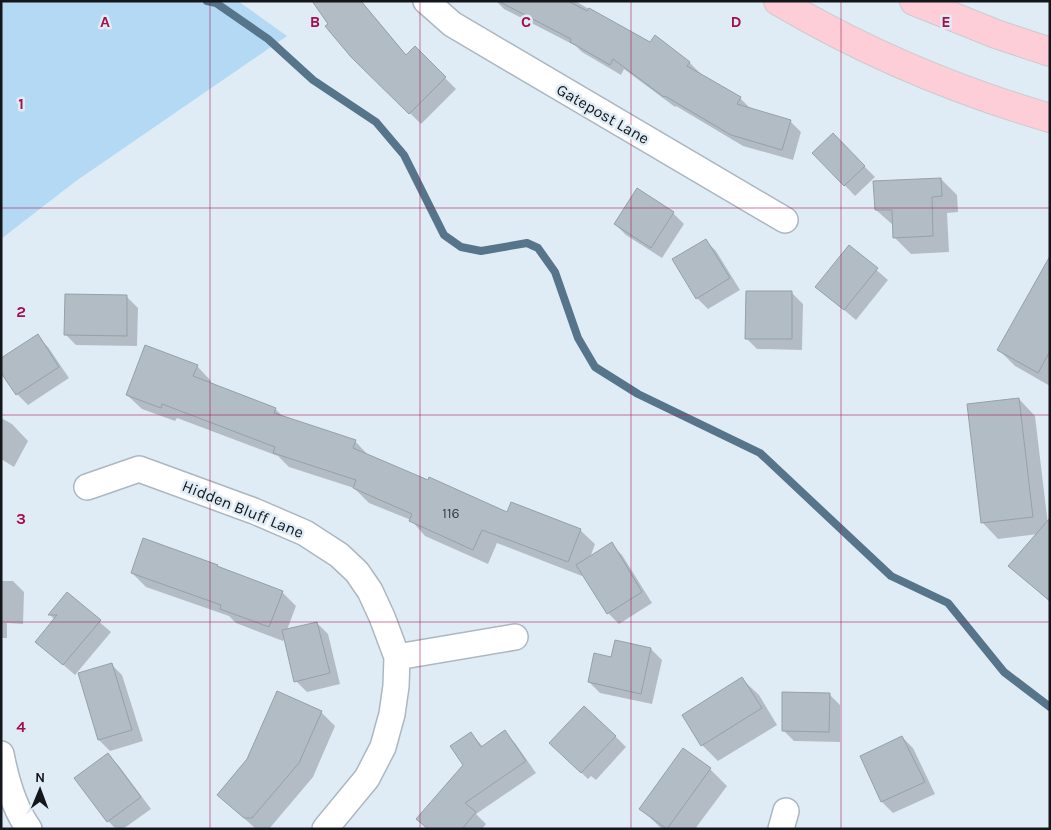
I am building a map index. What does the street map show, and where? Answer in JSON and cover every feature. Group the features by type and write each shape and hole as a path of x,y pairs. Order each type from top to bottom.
{"main road":[{"path":"778,1 813,22 916,72 972,94 1050,118"},
{"path":"914,1 996,34 1050,52"}],"street":[{"name":"Gatepost Lane","path":"426,1 452,24 785,220"},
{"name":"Hidden Bluff Lane","path":"87,487 139,469 254,511 305,533 339,555 358,572 374,599 397,657 396,686 392,714 383,747 366,778 325,829"},
{"path":"397,657 515,637"},
{"path":"1,754 13,798 29,829"}],"shaded area":[{"path":"1,1 238,1 287,36 76,181 1,239"}],"building":[{"path":"312,1 361,1 406,55 415,46 446,77 409,114 351,57 325,26 328,24"},
{"path":"498,1 568,1 587,11 589,8 650,42 655,35 690,62 687,66 741,97 737,104 791,120 782,150 731,135 664,97 613,59 610,65 570,42 571,39"},
{"path":"833,133 865,166 844,186 812,153"},
{"path":"941,178 942,196 932,197 933,236 893,238 892,210 875,210 873,181"},
{"path":"637,188 674,212 651,248 614,224"},
{"path":"706,239 730,278 696,299 672,259"},
{"path":"849,245 878,268 844,310 815,287"},
{"path":"1050,256 1050,351 1038,373 997,350"},
{"path":"746,291 792,291 792,339 745,339"},
{"path":"65,294 127,295 127,336 64,335"},
{"path":"38,334 59,367 16,395 1,373 1,358"},
{"path":"145,345 198,365 193,376 276,408 274,413 356,440 353,448 428,480 429,477 507,512 511,502 581,529 568,562 482,530 473,550 409,521 412,514 353,488 356,480 273,453 275,447 162,404 161,408 126,395"},
{"path":"1019,398 1033,517 981,523 967,404"},
{"path":"1050,518 1050,601 1008,566"},
{"path":"143,538 283,591 269,627 220,609 221,605 131,573"},
{"path":"612,542 642,592 607,614 576,565"},
{"path":"67,592 101,620 63,665 35,642 57,615 48,615"},
{"path":"317,622 330,673 294,682 282,630"},
{"path":"615,640 651,648 641,694 588,682 594,653 611,657"},
{"path":"112,663 132,730 98,740 78,673"},
{"path":"742,677 762,708 701,746 682,715"},
{"path":"277,691 322,711 299,763 252,818 244,818 217,795 247,759"},
{"path":"782,692 830,693 829,732 782,731"},
{"path":"584,706 616,736 581,773 549,743"},
{"path":"505,730 526,761 465,803 476,812 462,829 428,829 416,819 463,765 450,746 471,732 481,747"},
{"path":"902,736 925,782 881,802 860,756"},
{"path":"683,748 711,768 667,829 639,809"},
{"path":"108,753 141,797 107,822 74,778"}],"waterway":[{"path":"207,1 216,3 268,39 313,80 376,122 404,155 444,235 461,247 481,251 527,243 538,248 555,272 578,338 595,367 638,394 760,453 891,576 948,603 1004,672 1050,707"}]}
